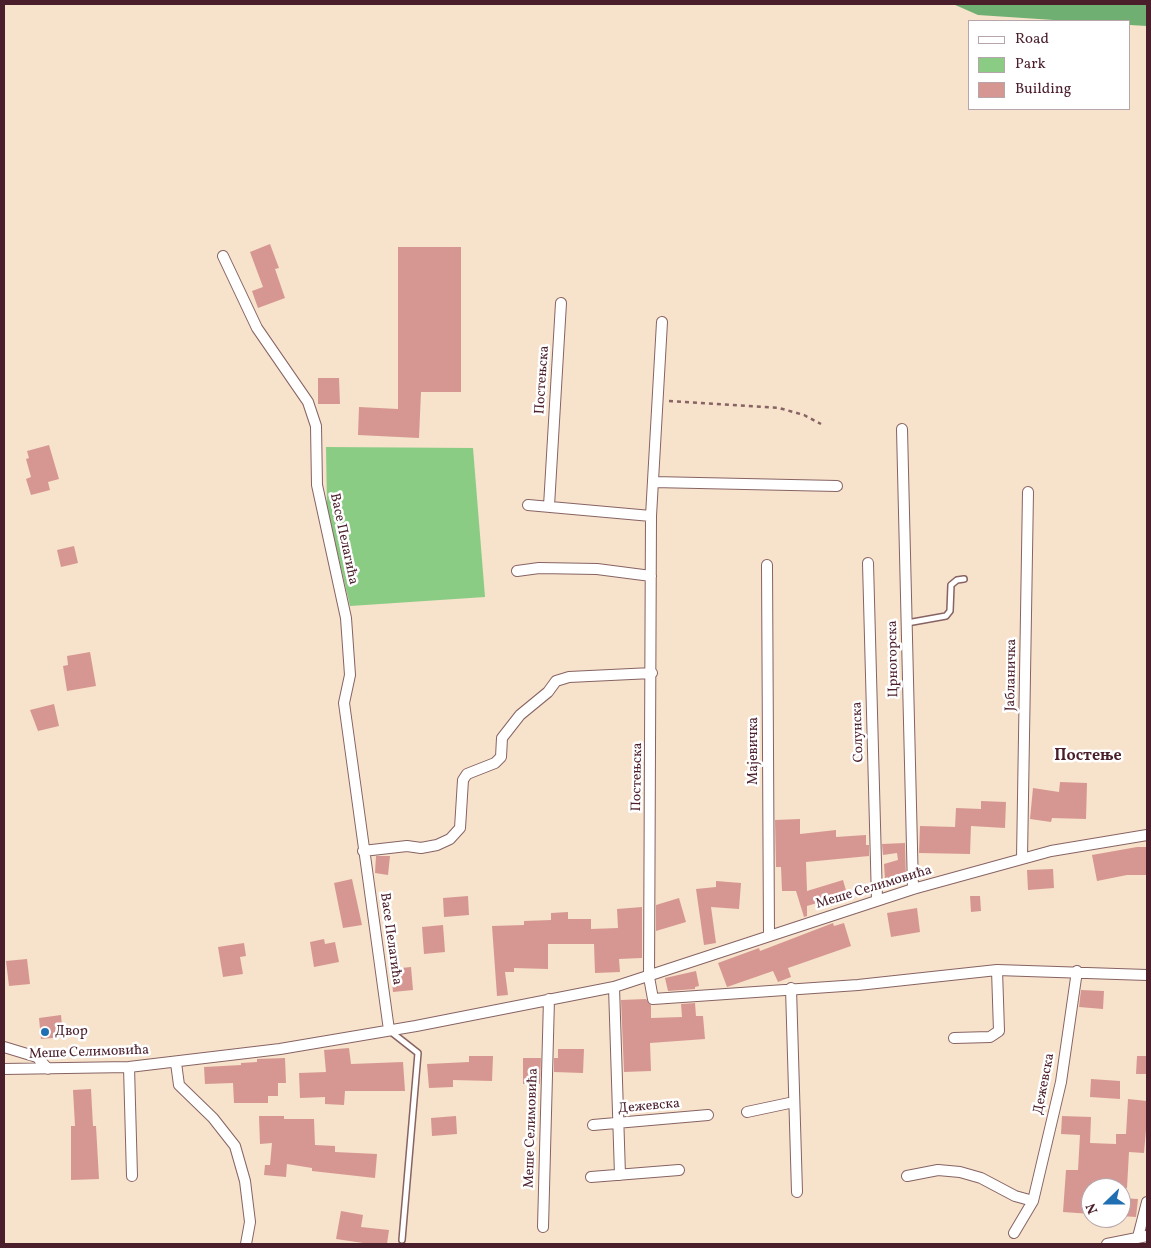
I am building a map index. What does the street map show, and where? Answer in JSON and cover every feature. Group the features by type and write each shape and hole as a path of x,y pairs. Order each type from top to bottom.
{"street":[{"name":"Васе Пелагића","path":"223,256 257,328 295,380 308,402 316,426 317,485 346,618 350,675 344,703 389,1030"},
{"name":"Постењска","path":"549,506 561,303"},
{"name":"Постењска","path":"650,977 651,516 662,322"},
{"name":"Црногорска","path":"902,429 913,889"},
{"path":"653,482 837,486"},
{"name":"Јабланичка","path":"1022,858 1028,492"},
{"path":"528,504 651,516"},
{"name":"Солунска","path":"868,563 877,900"},
{"name":"Мајевичка","path":"767,565 769,936"},
{"path":"517,571 539,568 597,569 651,576"},
{"path":"363,852 407,846 421,848 437,845 450,839 460,828 463,780 467,774 495,763 501,757 502,738 520,715 548,692 556,681 569,677 652,674"},
{"name":"Меше Селимовића","path":"4,1069 129,1067 280,1049 614,987 650,977 913,889 1051,851 1147,835"},
{"path":"650,977 651,995 656,1000 791,988 858,985 997,970 1077,971 1147,975"},
{"path":"954,1038 990,1037 998,1031 997,970"},
{"name":"Дежевска","path":"1014,1233 1033,1201 1061,1082 1077,971"},
{"path":"614,987 620,1175"},
{"path":"791,988 797,1192"},
{"name":"Меше Селимовића","path":"543,1227 550,999"},
{"path":"4,1047 37,1057 48,1069"},
{"path":"176,1062 179,1085 213,1118 235,1146 245,1181 249,1214 246,1244"},
{"path":"129,1067 132,1176"},
{"path":"746,1112 794,1102"},
{"name":"Дежевска","path":"593,1125 708,1115"},
{"path":"591,1177 679,1170"},
{"path":"907,1176 938,1170 960,1172 982,1178 1015,1196 1033,1201"},
{"path":"1107,1244 1143,1236 1147,1202"}],"lane":[{"path":"907,623 946,616 950,611 951,585 957,580 964,579"},
{"path":"389,1030 418,1053 402,1240"}],"path":[{"path":"658,400 780,408 804,415 821,424"}],"green space":[{"path":"953,4 1147,4 1147,26 1131,25 1131,20 1054,20 978,15"},
{"path":"326,447 473,448 485,597 350,606 327,508"}],"building":[{"path":"270,244 279,268 275,269 285,298 258,308 252,291 263,287 250,252"},
{"path":"398,247 461,247 461,392 421,392 419,438 358,435 359,407 398,409"},
{"path":"318,378 339,378 340,404 318,404"},
{"path":"49,445 59,479 48,482 50,490 31,495 26,479 31,477 26,459 29,458 27,451"},
{"path":"74,546 78,563 61,567 57,550"},
{"path":"90,652 96,686 67,691 63,666 68,665 67,656"},
{"path":"54,704 59,726 38,731 30,710"},
{"path":"1060,782 1087,783 1086,819 1052,818 1051,822 1030,819 1033,788 1059,792"},
{"path":"981,801 1006,802 1005,828 971,826 970,854 919,853 920,826 955,827 956,808 981,809"},
{"path":"800,819 800,834 836,830 836,837 866,835 866,845 869,845 869,856 806,862 807,891 843,880 847,894 807,906 807,916 804,917 796,891 782,891 781,867 776,867 775,820"},
{"path":"905,843 906,879 885,880 884,864 898,860 897,853 883,855 882,844"},
{"path":"1147,847 1147,875 1127,875 1097,881 1092,855"},
{"path":"376,856 390,856 388,875 375,873"},
{"path":"1053,869 1054,888 1028,890 1027,870"},
{"path":"352,879 362,925 343,928 334,883"},
{"path":"716,881 741,883 739,909 711,907 716,943 704,945 696,889 716,887"},
{"path":"468,896 469,915 444,917 443,898"},
{"path":"970,896 980,896 981,911 971,912"},
{"path":"679,898 686,922 656,931 656,905"},
{"path":"642,907 642,958 619,959 620,972 595,973 594,944 548,944 548,969 514,968 514,972 505,972 508,995 497,996 492,926 524,925 524,921 551,920 551,913 568,912 568,919 591,919 591,929 618,928 617,909"},
{"path":"917,908 920,932 891,937 887,913"},
{"path":"833,923 834,926 844,923 851,946 788,968 791,977 778,982 773,971 727,987 718,963 759,948 760,951"},
{"path":"443,925 445,952 424,954 422,927"},
{"path":"324,939 325,944 335,942 339,962 314,967 310,942"},
{"path":"244,943 246,956 240,957 243,974 223,977 218,947"},
{"path":"27,959 30,984 9,986 6,961"},
{"path":"411,967 413,990 393,992 391,969"},
{"path":"696,971 699,986 695,987 695,989 668,991 665,978"},
{"path":"1081,990 1104,991 1103,1009 1079,1007"},
{"path":"646,999 651,1005 651,1018 682,1017 681,1004 695,1003 696,1016 703,1016 705,1039 650,1043 651,1071 624,1072 621,1000"},
{"path":"61,1015 63,1037 41,1039 39,1018"},
{"path":"349,1048 351,1064 403,1062 405,1091 345,1091 344,1105 325,1104 325,1097 300,1098 299,1073 326,1072 324,1050"},
{"path":"558,1049 584,1049 583,1073 554,1072 554,1058 558,1058"},
{"path":"469,1056 493,1056 492,1081 453,1080 453,1087 429,1088 427,1064 469,1062"},
{"path":"1137,1056 1147,1056 1147,1074 1136,1074"},
{"path":"285,1058 286,1083 278,1083 278,1096 268,1096 268,1103 234,1103 233,1083 205,1084 204,1067 241,1065 241,1063 257,1062 257,1059"},
{"path":"523,1058 541,1058 540,1084 523,1084"},
{"path":"1091,1079 1120,1081 1120,1099 1090,1097"},
{"path":"91,1089 93,1126 96,1126 99,1179 71,1180 71,1126 75,1126 73,1090"},
{"path":"1128,1099 1147,1101 1144,1153 1129,1152 1128,1178 1081,1178 1081,1213 1063,1212 1066,1170 1078,1170 1080,1135 1061,1134 1062,1116 1091,1117 1090,1143 1116,1144 1116,1134 1126,1134"},
{"path":"259,1116 284,1116 284,1119 314,1119 315,1145 335,1146 335,1152 377,1154 375,1178 312,1171 312,1168 287,1164 286,1177 264,1175 265,1165 270,1165 272,1143 260,1144"},
{"path":"456,1116 457,1134 432,1136 431,1118"},
{"path":"1131,1199 1138,1199 1136,1217 1131,1217"},
{"path":"341,1211 363,1215 361,1227 389,1230 387,1244 370,1244 336,1239"}],"place":[{"name":"Двор","path":"45,1032"}],"district":[{"name":"Постење","path":"1088,757"}]}
